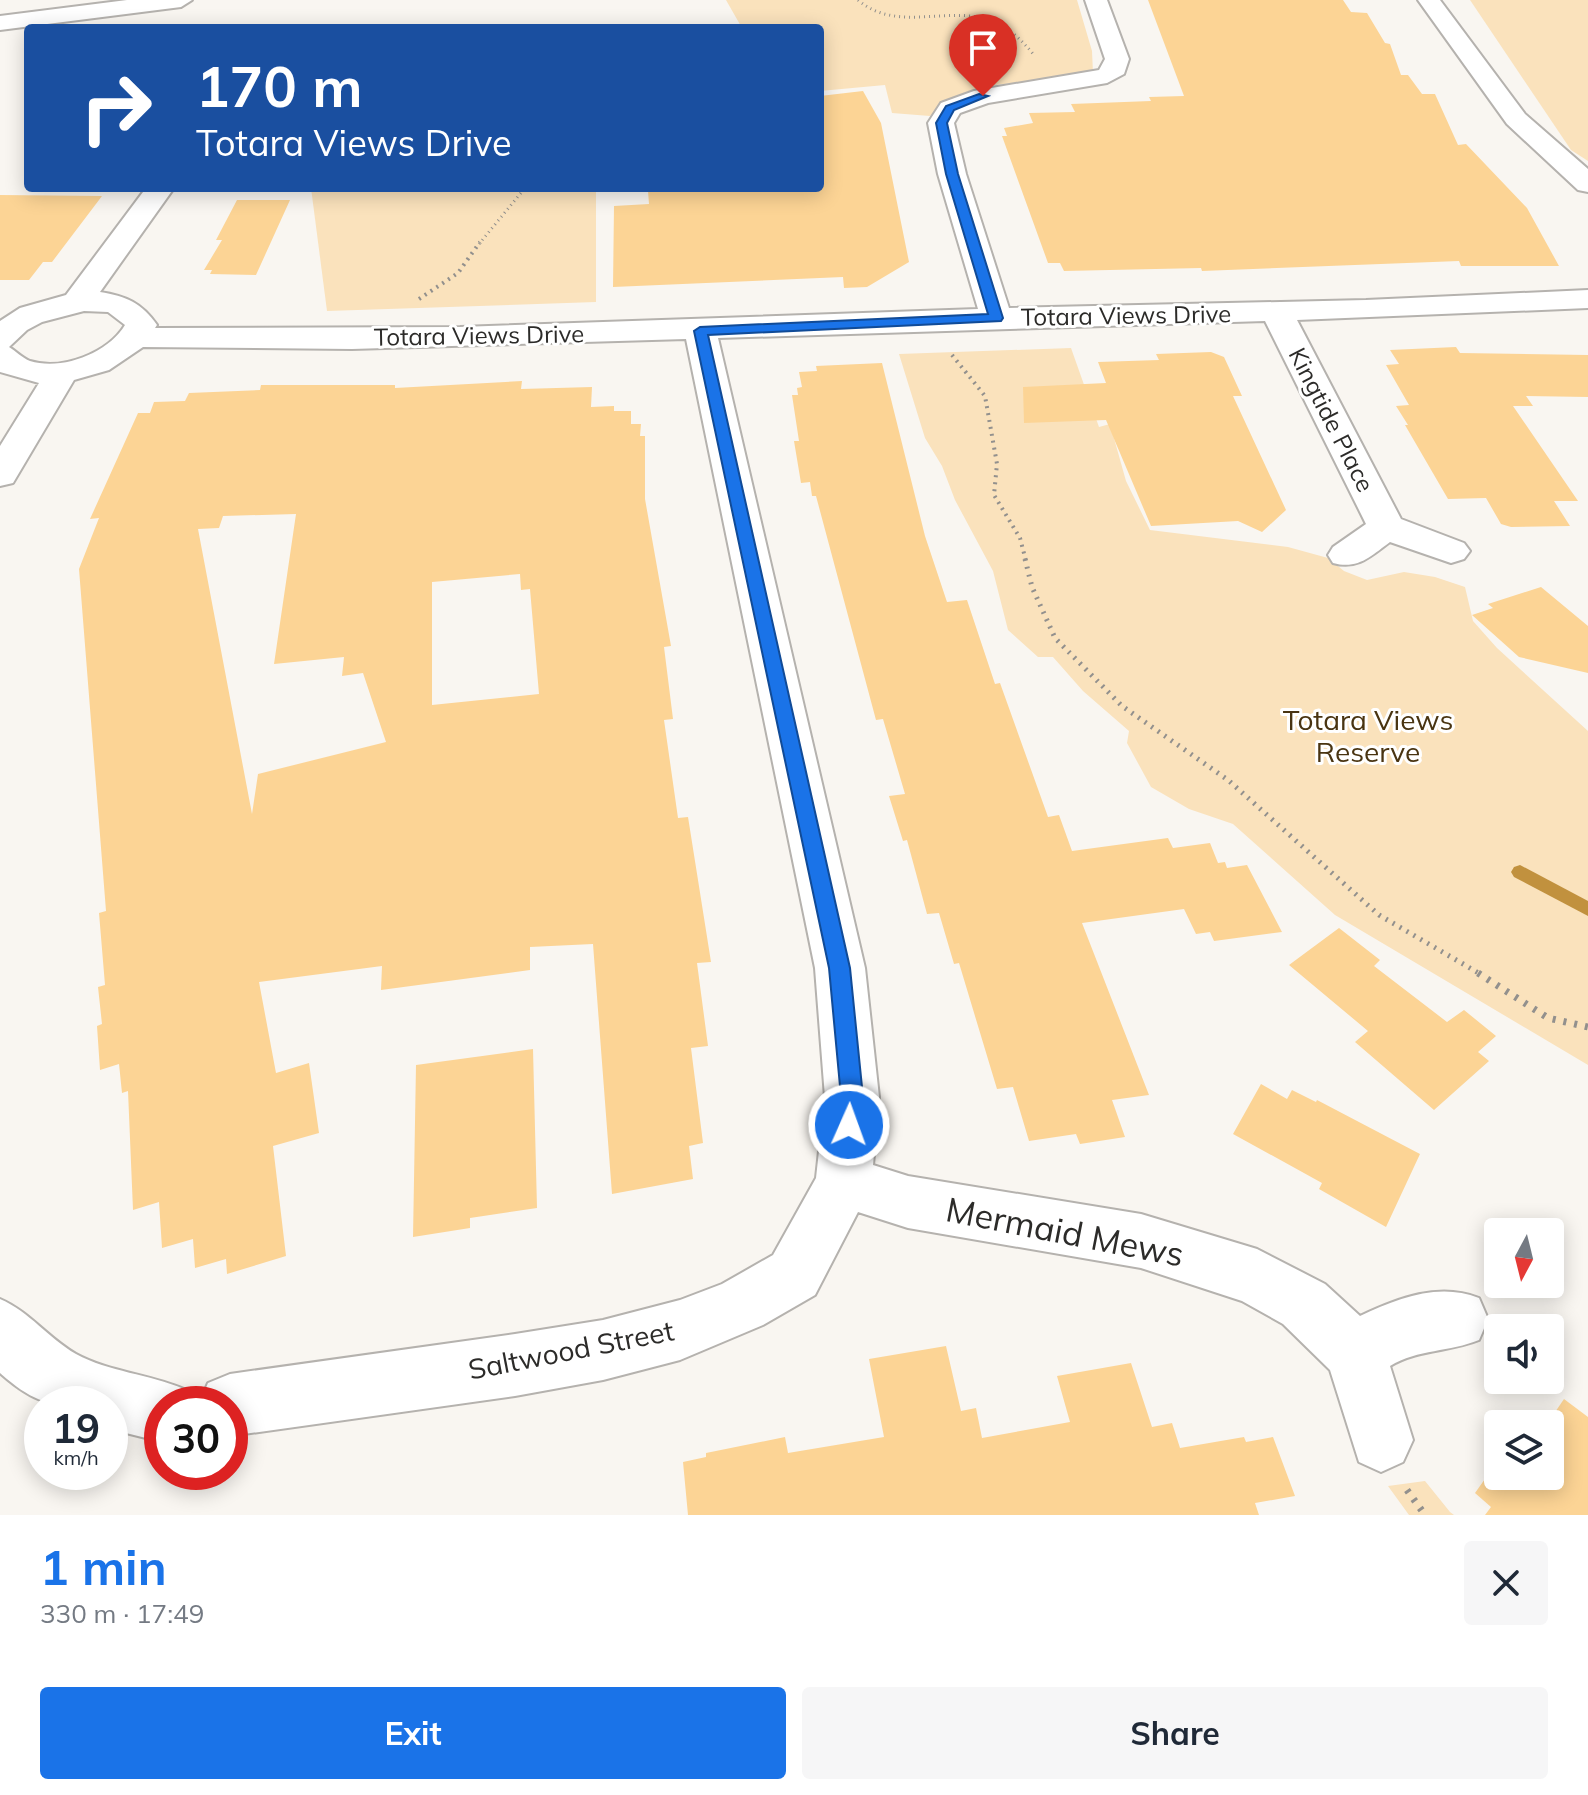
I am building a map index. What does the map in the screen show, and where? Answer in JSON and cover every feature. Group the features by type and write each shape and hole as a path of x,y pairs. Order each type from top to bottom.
{"street":[{"path":"0,23 181,0"},
{"path":"996,318 952,174 941,123 950,108 983,96 1107,76 1115,69 1117,59 1096,0"},
{"path":"1429,0 1516,119 1588,184"},
{"path":"76,303 157,192"},
{"name":"Totara Views Drive","path":"137,337 269,341 700,331 996,318 1277,313 1588,299"},
{"path":"0,340 15,324 34,313 76,303 124,307 136,315 141,325 137,337 110,358 62,372 32,372 13,367 0,355"},
{"name":"Kingtide Place","path":"1277,313 1386,527 1451,551"},
{"name":"Saltwood Street","path":"248,1402 603,1350 680,1330 742,1305 794,1275 844,1182 852,1097 840,968 700,331"},
{"path":"0,475 62,372"},
{"name":"Kingtide Place","path":"1347,555 1386,527"},
{"name":"Mermaid Mews","path":"844,1182 908,1202 1141,1241 1257,1277 1304,1304 1356,1353"},
{"path":"1381,1440 1356,1353 1384,1332 1418,1322 1458,1319"},
{"path":"0,1329 15,1348 65,1384 110,1400 144,1407"}],"path":[{"path":"858,0 868,11 907,17 986,19 1019,37 1043,65"},
{"path":"408,305 458,273 522,192"},
{"path":"949,349 985,396 997,464 994,495 1020,538 1032,587 1055,638 1122,706 1228,780 1379,915 1441,949 1548,1018 1588,1027"}],"green space":[{"path":"726,0 1077,0 1092,51 1093,73 1076,78 971,90 952,99 930,116 892,113 885,85 824,91 824,24 740,24"},
{"path":"1470,0 1588,0 1588,161 1571,150"},
{"path":"312,192 596,192 596,302 327,311"},
{"name":"Totara Views Reserve","path":"1071,348 1099,427 1110,424 1126,481 1150,530 1288,547 1328,558 1344,571 1367,580 1404,572 1435,577 1465,587 1473,621 1497,648 1588,731 1588,1065 1335,915 1233,824 1189,809 1151,787 1127,743 1129,731 1083,691 1053,657 1038,657 1008,630 993,571 925,438 899,354"},
{"path":"1425,1481 1454,1515 1409,1515 1388,1486"}],"building":[{"path":"1148,0 1343,0 1351,12 1367,13 1385,43 1390,44 1401,75 1408,75 1422,94 1435,94 1458,145 1466,144 1527,208 1559,266 1461,266 1459,261 1202,271 1201,268 1064,271 1060,263 1048,263 1002,136 1007,136 1004,128 1033,123 1029,113 1075,112 1071,104 1151,101 1149,97 1184,96"},
{"path":"863,91 881,123 909,262 867,287 844,288 843,277 613,287 614,206 649,204 648,192 824,192 824,96"},
{"path":"0,195 102,196 52,262 43,262 29,280 0,280"},
{"path":"237,200 290,200 256,275 210,274 212,270 204,270 222,240 216,240"},
{"path":"1456,347 1460,353 1588,355 1588,397 1526,396 1533,406 1513,406 1578,501 1554,501 1570,526 1511,527 1501,524 1486,498 1448,499 1396,406 1409,405 1386,365 1399,364 1390,350"},
{"path":"1211,352 1224,357 1242,396 1233,396 1286,510 1262,532 1238,521 1151,526 1106,420 1024,423 1023,387 1106,383 1098,362 1159,360 1156,354"},
{"path":"882,363 925,536 947,602 967,600 995,684 1000,683 1048,817 1059,815 1072,851 1168,838 1173,848 1210,843 1218,863 1225,862 1227,868 1247,865 1282,932 1214,941 1210,932 1196,934 1184,909 1082,923 1149,1095 1112,1100 1125,1137 1080,1144 1076,1134 1029,1141 1013,1087 997,1089 959,963 954,964 939,913 927,914 907,840 903,841 889,796 905,794 883,719 876,720 816,496 812,496 810,482 801,483 794,441 799,441 792,395 798,395 797,388 802,387 799,372 817,371 816,366"},
{"path":"522,381 521,389 592,387 591,407 614,406 614,411 631,411 631,424 641,424 640,436 645,436 645,499 671,646 664,647 673,719 664,720 678,818 688,817 711,962 697,963 708,1046 691,1048 703,1143 689,1146 693,1179 612,1194 593,944 530,947 530,970 381,990 382,966 259,982 276,1073 309,1063 319,1133 273,1146 286,1256 227,1274 226,1259 195,1268 193,1239 162,1248 159,1202 133,1210 128,1091 122,1093 119,1064 100,1070 97,1026 102,1024 98,987 105,985 99,913 106,911 79,569 99,518 90,519 138,413 150,413 154,402 185,401 189,393 260,390 261,385 395,385 395,388","holes":["296,514 274,664 344,657 342,676 363,673 386,742 258,774 252,814 198,529 219,528 223,516","520,574 521,590 530,589 539,694 432,705 432,582"]},
{"path":"1541,587 1588,626 1588,673 1519,657 1472,615 1493,608 1488,604"},
{"path":"1339,928 1380,960 1374,966 1447,1022 1464,1010 1496,1036 1478,1052 1489,1061 1434,1110 1355,1042 1368,1031 1289,965"},
{"path":"533,1049 537,1208 470,1218 470,1228 413,1237 416,1065"},
{"path":"1261,1084 1287,1099 1292,1090 1317,1100 1420,1154 1386,1227 1319,1189 1322,1183 1233,1134"},
{"path":"946,1346 961,1411 976,1408 982,1438 1070,1422 1057,1376 1131,1363 1152,1427 1172,1423 1180,1448 1244,1437 1246,1442 1273,1437 1295,1496 1255,1503 1259,1515 688,1515 683,1462 706,1457 706,1453 785,1437 788,1453 884,1437 869,1359"},
{"path":"1564,1399 1588,1417 1588,1515 1485,1515 1491,1507 1475,1493 1484,1480 1484,1490 1564,1490 1564,1410 1557,1410"}],"waterway":[{"path":"1520,872 1588,909"}],"route":[{"path":"849,1125 852,1097 840,968 700,331 996,318 952,174 941,123 950,108 983,96"}]}
